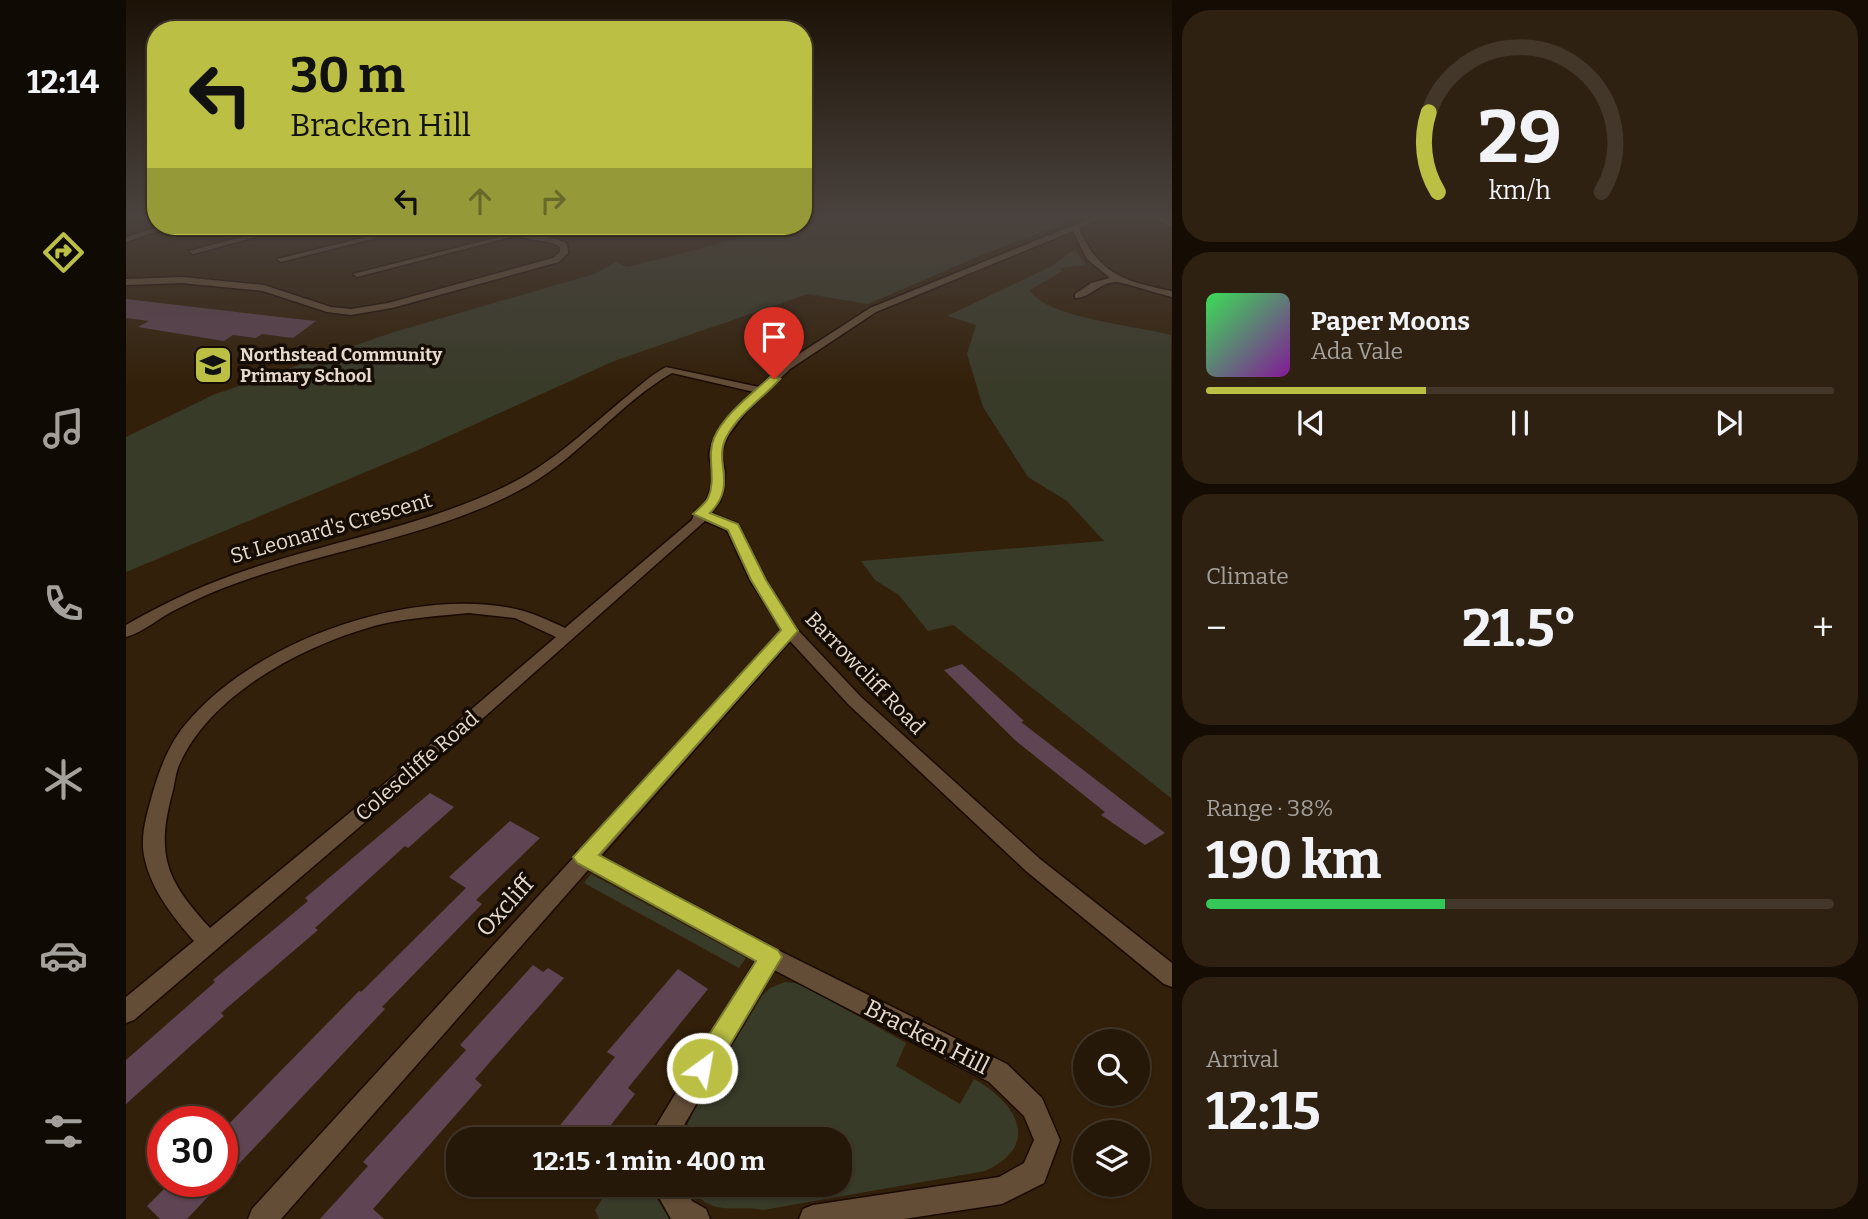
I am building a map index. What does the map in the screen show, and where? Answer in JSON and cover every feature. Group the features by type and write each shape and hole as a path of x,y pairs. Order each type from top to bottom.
{"street":[{"path":"357,274 361,273"},
{"path":"126,282 223,283 264,288 330,310 364,311 510,273"},
{"path":"700,514 713,501 717,489 719,472 715,453 721,436 741,411 786,367 873,310 963,273"},
{"path":"1102,273 1115,280 1171,294"},
{"path":"1078,296 1094,285 1115,280"},
{"name":"St Leonard's Crescent","path":"126,632 149,616 220,582 308,554 412,529 508,491 560,457 670,369 763,391"},
{"name":"Barrowcliff Road","path":"700,514 733,527 758,580 790,631 855,701 1033,865 1171,977"},
{"name":"Colescliffe Road","path":"126,1012 387,792 697,523 700,514"},
{"path":"209,942 181,912 155,862 156,814 172,760 200,720 235,686 295,648 347,628 408,615 460,609 513,613 566,635"},
{"name":"Oxcliff","path":"262,1219 584,857 790,631"},
{"name":"Bracken Hill","path":"584,857 770,957 998,1073 1033,1107 1047,1140 1034,1173 1002,1190 813,1219"},
{"path":"668,1127 770,957"},
{"path":"673,1197 682,1211 696,1219"}],"green space":[{"path":"940,273 868,304 808,294 614,361 416,451 126,572 126,437 213,395 394,332 594,274"},
{"path":"1038,273 1059,273 1030,290 1039,300 1054,308 1094,320 1171,335 1171,798 953,625 928,631 899,595 875,580 861,561 1104,541 1067,501 1028,477 983,407 967,354 976,325 947,316"},
{"path":"591,874 746,958 739,968 584,883"},
{"path":"785,982 801,984 906,1043 896,1066 960,1104 974,1079 1002,1100 1011,1112 1017,1124 1018,1137 1013,1149 1003,1161 985,1171 852,1194 852,1127 686,1127 762,996 770,988"},
{"path":"603,1197 656,1197 670,1219 599,1219 595,1210"},
{"path":"698,1197 837,1197 763,1210 723,1208"}],"building":[{"path":"126,299 316,321 293,338 262,334 256,338 233,335 224,341 138,327 149,321 126,318"},
{"path":"962,664 1024,721 1021,722 1165,833 1145,845 1101,815 1105,812 1016,741 944,670"},
{"path":"430,793 454,807 408,848 405,846 315,928 318,930 221,1013 224,1016 126,1104 126,1060 215,982 213,980 308,901 305,898"},
{"path":"510,821 540,838 476,900 482,904 382,1007 385,1009 238,1165 238,1115 359,991 361,992 466,888 449,877"},
{"path":"533,965 543,972 548,968 564,978 475,1079 482,1085 373,1209 384,1219 320,1219 368,1166 363,1162 466,1050 460,1045"},
{"path":"678,969 708,989 628,1088 635,1094 609,1127 559,1127 615,1057 607,1052"},
{"path":"156,1197 208,1197 187,1219 160,1219 147,1206"}],"place":[{"name":"Northstead Community Primary School","path":"213,365"}],"route":[{"path":"702,1068 770,957 584,857 790,631 758,580 733,527 700,514 713,501 717,489 719,472 715,453 721,436 741,411 774,379"}]}
